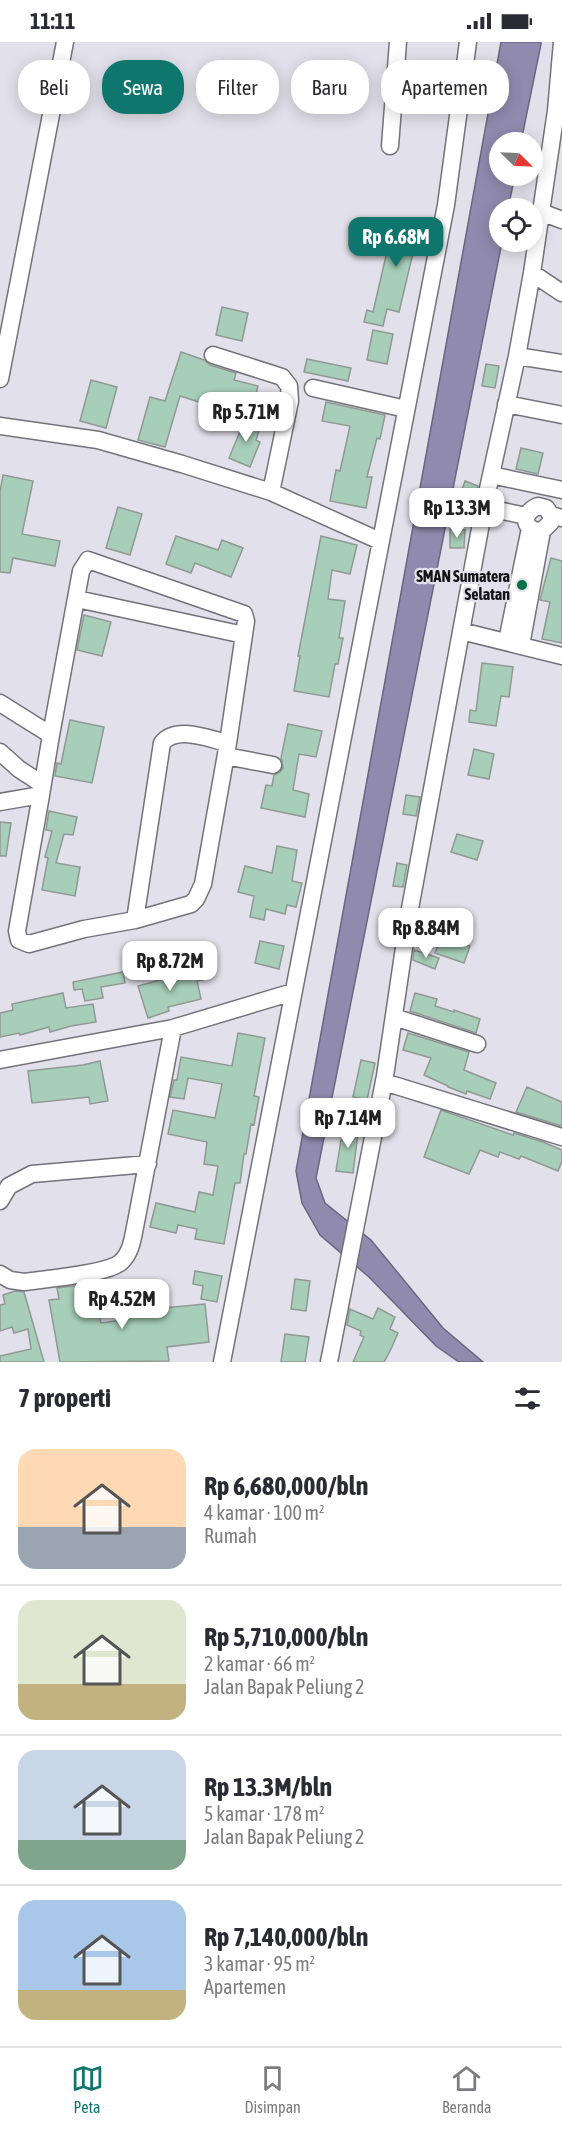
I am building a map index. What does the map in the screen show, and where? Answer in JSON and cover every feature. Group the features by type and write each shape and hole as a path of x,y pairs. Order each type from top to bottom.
{"street":[{"path":"0,379 65,42"},
{"path":"390,146 398,42"},
{"path":"222,1362 446,205 468,42"},
{"path":"543,199 556,111 562,42"},
{"path":"543,213 562,220"},
{"path":"329,1362 384,1082 409,914 484,507 517,356 535,252"},
{"path":"532,273 562,293"},
{"path":"213,355 282,377 289,386 290,400 271,492"},
{"path":"517,356 562,363"},
{"path":"313,388 406,409"},
{"path":"506,404 562,415"},
{"path":"0,426 98,440 271,492 380,542"},
{"path":"490,475 562,490"},
{"path":"484,507 533,525 548,527 556,517"},
{"path":"514,643 533,525"},
{"path":"92,560 240,611 246,618 244,635 227,749 200,891 191,904 135,920 84,929 29,944 19,940 17,931 77,599 81,571 85,563 92,560"},
{"path":"77,599 244,635"},
{"path":"461,631 562,656"},
{"path":"0,703 51,735"},
{"path":"135,920 162,743 167,737 180,733 273,765"},
{"path":"0,752 42,789"},
{"path":"0,802 42,789"},
{"path":"0,1060 173,1028 293,992"},
{"path":"394,1017 477,1044"},
{"path":"0,1274 10,1280 24,1282 106,1269 120,1262 131,1247 173,1028"},
{"path":"384,1082 562,1137"},
{"path":"0,1201 9,1186 32,1174 148,1164"}],"shaded area":[{"path":"501,42 541,42 523,132 489,132 489,186 513,186 510,198 489,198 489,252 500,252 316,1178 325,1203 371,1240 443,1328 483,1362 459,1362 436,1346 369,1277 320,1235 302,1203 296,1171 488,114 509,114 509,60 498,60"}],"building":[{"path":"389,220 428,229 422,255 413,253 399,312 387,309 383,326 364,322 367,310 373,312 388,247 383,246"},
{"path":"222,307 248,313 242,341 216,335"},
{"path":"373,330 393,334 387,364 367,360"},
{"path":"181,352 204,360 210,365 236,373 234,380 258,386 250,418 180,396 165,447 138,440 150,397 165,401"},
{"path":"307,359 351,368 348,381 304,372"},
{"path":"486,364 499,366 495,388 482,386"},
{"path":"91,380 117,387 106,428 80,421"},
{"path":"326,402 385,415 380,439 377,438 367,477 372,477 366,508 330,501 336,470 340,471 350,426 322,421"},
{"path":"242,418 261,424 256,440 260,442 250,467 229,458 241,429 239,429"},
{"path":"521,448 543,453 538,474 516,469"},
{"path":"3,475 33,481 22,534 60,541 55,566 13,558 10,573 0,572 0,492"},
{"path":"465,481 478,486 473,504 459,499"},
{"path":"118,507 142,514 130,555 106,548"},
{"path":"450,529 465,530 464,548 450,548"},
{"path":"176,536 218,550 222,540 243,548 231,577 195,563 191,573 166,564"},
{"path":"321,536 357,545 350,574 332,570 328,599 345,601 339,638 343,638 329,697 294,691 300,656 298,656"},
{"path":"551,558 562,561 562,643 542,639 550,602 540,600"},
{"path":"84,615 111,622 102,656 77,650"},
{"path":"482,663 513,667 509,697 501,696 496,726 469,722 470,710 476,711"},
{"path":"70,720 104,727 92,783 55,776 57,763 61,764"},
{"path":"288,724 322,731 316,757 299,754 293,790 309,794 305,817 261,808 266,785 272,786 274,775 283,768 281,758"},
{"path":"474,749 494,754 489,779 468,775"},
{"path":"406,795 420,797 416,816 403,814"},
{"path":"49,811 77,817 73,835 64,834 56,863 80,867 75,896 42,890 48,858 45,857 52,831 46,830"},
{"path":"0,822 11,823 6,856 0,856"},
{"path":"457,834 483,841 477,860 451,852"},
{"path":"277,846 297,850 292,881 302,883 296,907 287,905 285,914 266,909 264,920 250,917 254,896 238,892 245,866 272,873"},
{"path":"397,863 407,865 403,887 393,886"},
{"path":"447,921 463,927 458,942 470,946 464,963 435,953"},
{"path":"260,941 284,946 279,969 255,963"},
{"path":"414,950 439,958 435,969 413,960"},
{"path":"200,969 203,980 197,981 201,999 168,1007 169,1011 148,1018 138,986"},
{"path":"123,972 125,983 101,987 103,998 85,1001 82,989 74,990 73,982"},
{"path":"63,993 66,1008 93,1004 96,1022 50,1032 49,1027 20,1035 19,1033 0,1037 0,1013 13,1010 12,1004"},
{"path":"415,993 437,999 435,1006 480,1019 476,1033 410,1011"},
{"path":"238,1033 265,1038 254,1096 259,1097 254,1125 251,1124 240,1183 235,1183 224,1244 195,1239 197,1229 178,1225 176,1233 150,1227 156,1203 195,1212 199,1192 213,1195 218,1166 204,1164 207,1142 168,1134 173,1110 215,1118 222,1084 188,1078 184,1099 170,1097 174,1080 177,1080 181,1057 232,1066"},
{"path":"408,1033 469,1052 464,1070 496,1083 490,1099 467,1091 466,1094 424,1075 431,1058 403,1050"},
{"path":"361,1060 375,1063 367,1100 353,1097"},
{"path":"100,1061 108,1101 90,1104 89,1097 32,1103 28,1071"},
{"path":"527,1087 562,1102 562,1126 516,1112"},
{"path":"441,1110 562,1150 562,1161 558,1171 521,1156 519,1159 500,1152 498,1157 480,1150 469,1174 424,1157"},
{"path":"348,1122 359,1125 353,1173 336,1171 341,1140 344,1140"},
{"path":"195,1271 222,1276 217,1302 201,1299 203,1286 193,1284"},
{"path":"295,1279 310,1281 306,1311 291,1309"},
{"path":"81,1285 82,1294 95,1292 101,1323 122,1320 121,1312 205,1304 209,1342 167,1347 169,1361 60,1362 49,1300 59,1299 57,1288"},
{"path":"15,1291 24,1292 44,1362 0,1362 0,1356 31,1349 28,1329 14,1333 12,1327 0,1331 0,1305 5,1304 3,1295"},
{"path":"378,1308 395,1317 390,1329 398,1333 391,1349 384,1362 353,1362 364,1337 360,1335 361,1331 347,1325 350,1309 373,1319"},
{"path":"285,1334 309,1337 305,1362 281,1362"}],"place":[{"name":"SMAN Sumatera Selatan","path":"522,585"}]}
